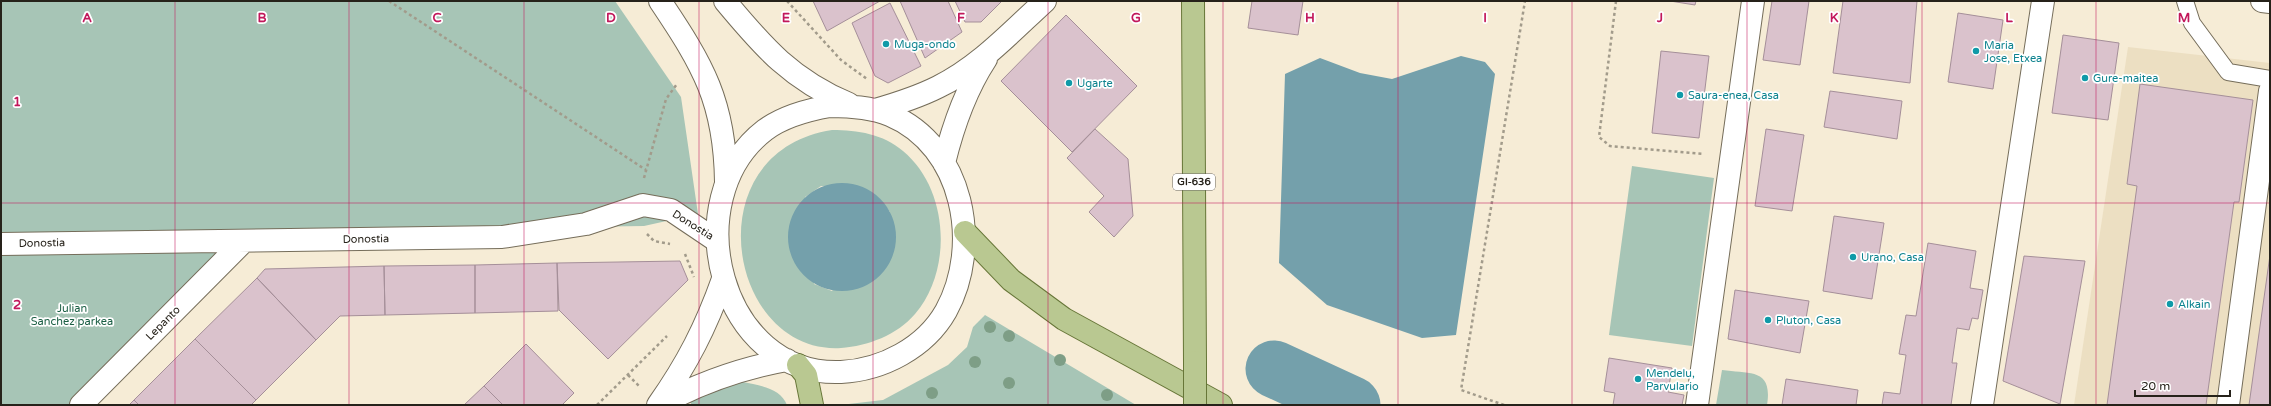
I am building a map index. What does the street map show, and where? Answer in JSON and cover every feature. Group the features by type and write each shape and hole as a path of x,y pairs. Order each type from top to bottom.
{"main road":[{"name":"GI-636","path":"1193,1 1195,405"},
{"path":"965,232 987,257 1037,301 1064,319 1221,405"},
{"path":"793,363 806,376 812,405"}],"street":[{"path":"660,1 700,64 716,101 726,155 726,183 717,225 717,241 723,279 741,319 756,336 770,349 793,363 819,372 864,370 903,354 931,332 945,312 957,288 965,232 963,211 957,192 944,163 920,134 906,124 875,110 854,106 830,106 808,110 786,118 766,130 749,145 736,163 726,183"},
{"path":"725,1 778,61 803,81 827,95 854,106"},
{"path":"875,110 908,100 939,86 968,68 1045,1"},
{"path":"1697,405 1754,1"},
{"path":"1982,405 2043,1"},
{"path":"2262,1 2270,2"},
{"path":"944,163 951,132 962,102 977,73 995,46"},
{"path":"2228,405 2270,91"},
{"name":"Donostia","path":"1,244 502,237 586,224 643,204 671,210 717,241"},
{"name":"Lepanto","path":"82,405 244,241"},
{"path":"658,405 679,375 697,344 723,279"},
{"path":"658,405 688,389 720,376 753,366 793,363"}],"lane":[{"path":"2185,1 2192,24 2228,72 2270,79"}],"path":[{"path":"389,1 646,170"},
{"path":"787,1 841,60 870,80"},
{"path":"1504,405 1461,390 1525,1"},
{"path":"1616,1 1599,137 1610,146 1732,156"},
{"path":"664,108 642,186 644,226 650,238 659,243 673,245"},
{"path":"684,250 695,280"},
{"path":"598,405 670,332"}],"shaded area":[{"path":"2128,47 2270,63 2270,405 2074,405"}],"green space":[{"path":"1,1 615,1 681,97 698,214 644,226 1,236"},
{"path":"832,130 870,134 895,145 903,151 918,167 930,186 937,208 940,230 940,253 936,275 927,296 915,314 900,328 872,342 851,347 841,348 802,342 772,320 752,288 742,250 744,210 758,174 788,146","holes":["821,186 852,186 868,191 883,202 890,212 832,291 814,284 805,197"]},
{"path":"1632,166 1714,178 1692,346 1609,335"},
{"name":"Julian Sanchez parkea","path":"244,241 81,405 1,405 1,244"},
{"path":"985,315 1136,405 840,405 883,400 948,365 967,347 973,327"},
{"path":"1722,370 1750,373 1763,379 1768,393 1767,405 1716,405"},
{"path":"743,382 762,386 774,391 784,399 787,405 692,405 690,402 694,398"}],"water":[{"path":"1461,56 1485,62 1495,74 1456,335 1422,338 1327,305 1279,263 1285,74 1320,58 1360,73 1392,79"},
{"path":"842,183 863,187 880,199 892,216 896,237 892,258 880,275 863,287 842,291 821,287 804,275 792,258 788,237 792,216 804,199 821,187"}],"building":[{"path":"813,1 880,1 827,31"},
{"path":"900,1 948,1 962,32 925,58"},
{"path":"955,1 1002,1 981,22 965,22"},
{"path":"1252,1 1303,1 1298,35 1248,28"},
{"path":"1670,1 1696,1 1695,5"},
{"path":"1772,1 1809,1 1800,65 1763,60"},
{"path":"1843,1 1917,1 1910,83 1833,73"},
{"name":"Muga-ondo","path":"890,3 921,66 888,83 875,76 852,23"},
{"name":"Maria Jose, Etxea","path":"1958,13 2003,20 1993,89 1948,82"},
{"name":"Ugarte","path":"1066,15 1137,86 1072,152 1001,81"},
{"name":"Gure-maitea","path":"2063,35 2119,43 2108,120 2052,113"},
{"name":"Saura-enea, Casa","path":"1661,51 1709,56 1699,138 1652,133"},
{"name":"Alkain","path":"2140,84 2253,100 2239,202 2234,202 2206,405 2107,405 2137,186 2127,184"},
{"path":"1830,91 1902,101 1897,139 1824,127"},
{"path":"1095,129 1128,159 1133,216 1114,237 1089,212 1104,196 1067,158"},
{"path":"1766,129 1804,135 1792,211 1755,206"},
{"name":"Urano, Casa","path":"1834,216 1884,223 1872,299 1823,291"},
{"path":"1928,243 1976,251 1970,288 1983,290 1978,319 1972,318 1969,330 1957,328 1952,363 1957,363 1951,405 1882,405 1884,392 1900,394 1906,355 1899,354 1906,315 1916,316"},
{"path":"2270,255 2270,405 2249,405"},
{"path":"2024,256 2085,261 2060,404 2003,381"},
{"path":"680,261 688,280 608,359 559,310 557,263"},
{"path":"557,263 558,311 475,313 475,265"},
{"path":"475,265 475,313 385,315 384,266"},
{"path":"384,266 385,315 340,316 316,340 257,278 265,269"},
{"path":"257,278 316,340 256,400 195,339"},
{"name":"Pluton, Casa","path":"1735,290 1809,301 1800,353 1728,339"},
{"path":"195,339 256,400 251,405 139,405 134,400"},
{"path":"526,344 574,393 562,405 503,405 484,386"},
{"name":"Mendelu, Parvulario","path":"1609,358 1672,368 1668,392 1684,395 1682,405 1613,405 1615,393 1604,391"},
{"path":"1786,379 1858,390 1856,405 1782,405"},
{"path":"484,386 503,405 464,405"},
{"path":"134,400 139,405 129,405"}],"waterway":[{"path":"1274,369 1352,405"}],"place":[{"name":"Muga-ondo","path":"886,44"},
{"name":"Maria Jose, Etxea","path":"1976,51"},
{"name":"Gure-maitea","path":"2085,78"},
{"name":"Ugarte","path":"1069,83"},
{"name":"Saura-enea, Casa","path":"1680,95"},
{"name":"Urano, Casa","path":"1853,257"},
{"name":"Alkain","path":"2170,304"},
{"name":"Pluton, Casa","path":"1768,320"},
{"name":"Mendelu, Parvulario","path":"1638,379"}]}
